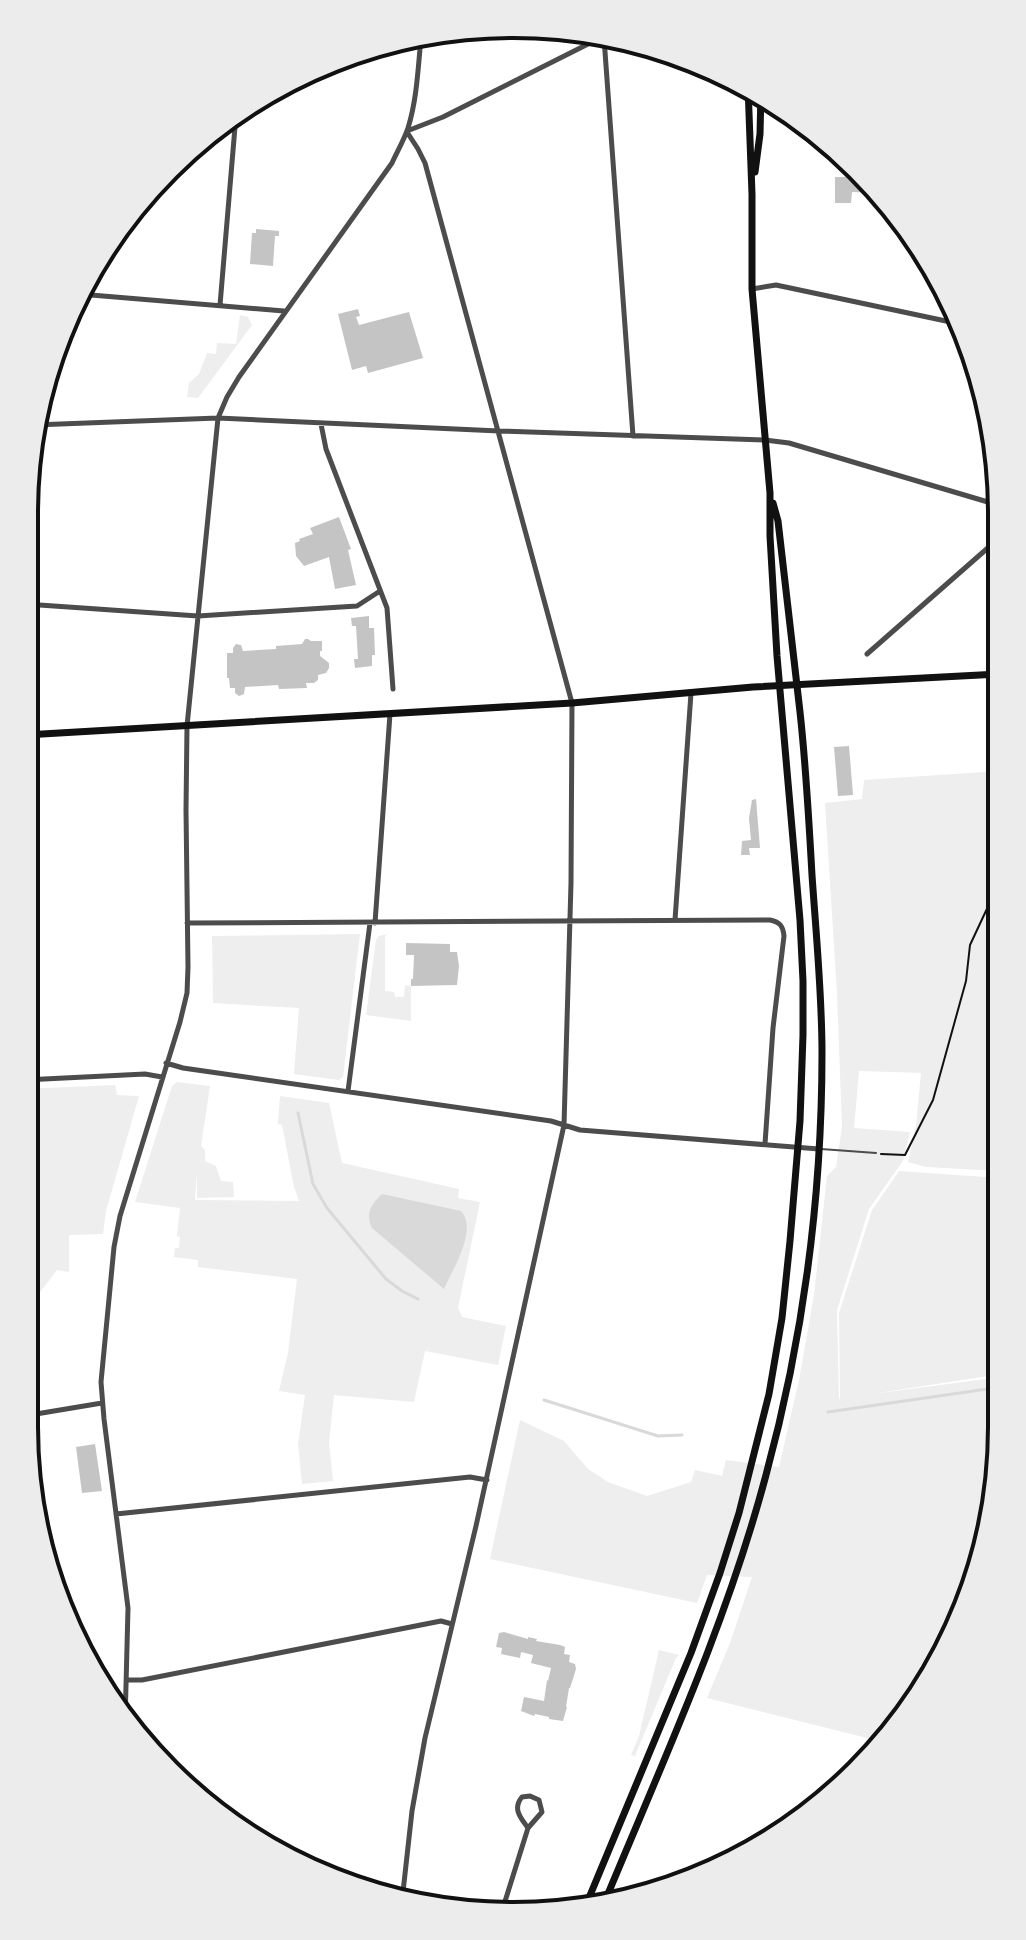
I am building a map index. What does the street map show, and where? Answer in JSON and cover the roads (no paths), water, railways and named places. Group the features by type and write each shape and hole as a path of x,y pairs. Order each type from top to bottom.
{"main road":[{"path":"590,1896 691,1653 739,1513 761,1429 782,1318 798,1147 803,981 780,687 770,493 752,289 749,101"},
{"path":"752,194 761,108"},
{"path":"609,1892 736,1578 784,1402 809,1253 819,1149 821,998 797,686 778,521 770,493"},
{"path":"38,734 988,675"}],"street":[{"path":"407,132 589,44"},
{"path":"126,1702 128,1608 102,1403 102,1364 114,1247 129,1184 187,993 187,726 218,418 239,377 284,311 392,163 407,132 420,47"},
{"path":"604,47 633,436"},
{"path":"220,305 235,128"},
{"path":"403,1889 412,1811 425,1738 487,1480 564,1125 572,703 425,163 407,132"},
{"path":"752,289 776,285 948,321"},
{"path":"91,295 284,311"},
{"path":"46,425 218,418 765,440 789,443 988,502"},
{"path":"321,424 326,449 387,608 393,689"},
{"path":"867,654 988,548"},
{"path":"38,605 198,616 357,606 380,591"},
{"path":"675,920 691,693"},
{"path":"348,1091 373,923 390,714"},
{"path":"187,923 770,920 782,925 784,936 773,1028 765,1144"},
{"path":"166,1063 183,1068 551,1121 580,1130 819,1149"},
{"path":"38,1080 145,1074 162,1077"},
{"path":"38,1414 102,1403"},
{"path":"116,1514 470,1477 487,1480"},
{"path":"127,1680 142,1680 441,1621 452,1624"},
{"path":"505,1902 528,1828 539,1817 542,1808 537,1797 526,1796 519,1800 516,1808 528,1828"}],"lane":[{"path":"819,1149 876,1153"}],"waterway":[{"path":"298,1113 313,1184 327,1208 386,1279 418,1299"},
{"path":"828,1412 988,1389"},
{"path":"544,1400 658,1436 682,1435"}]}
